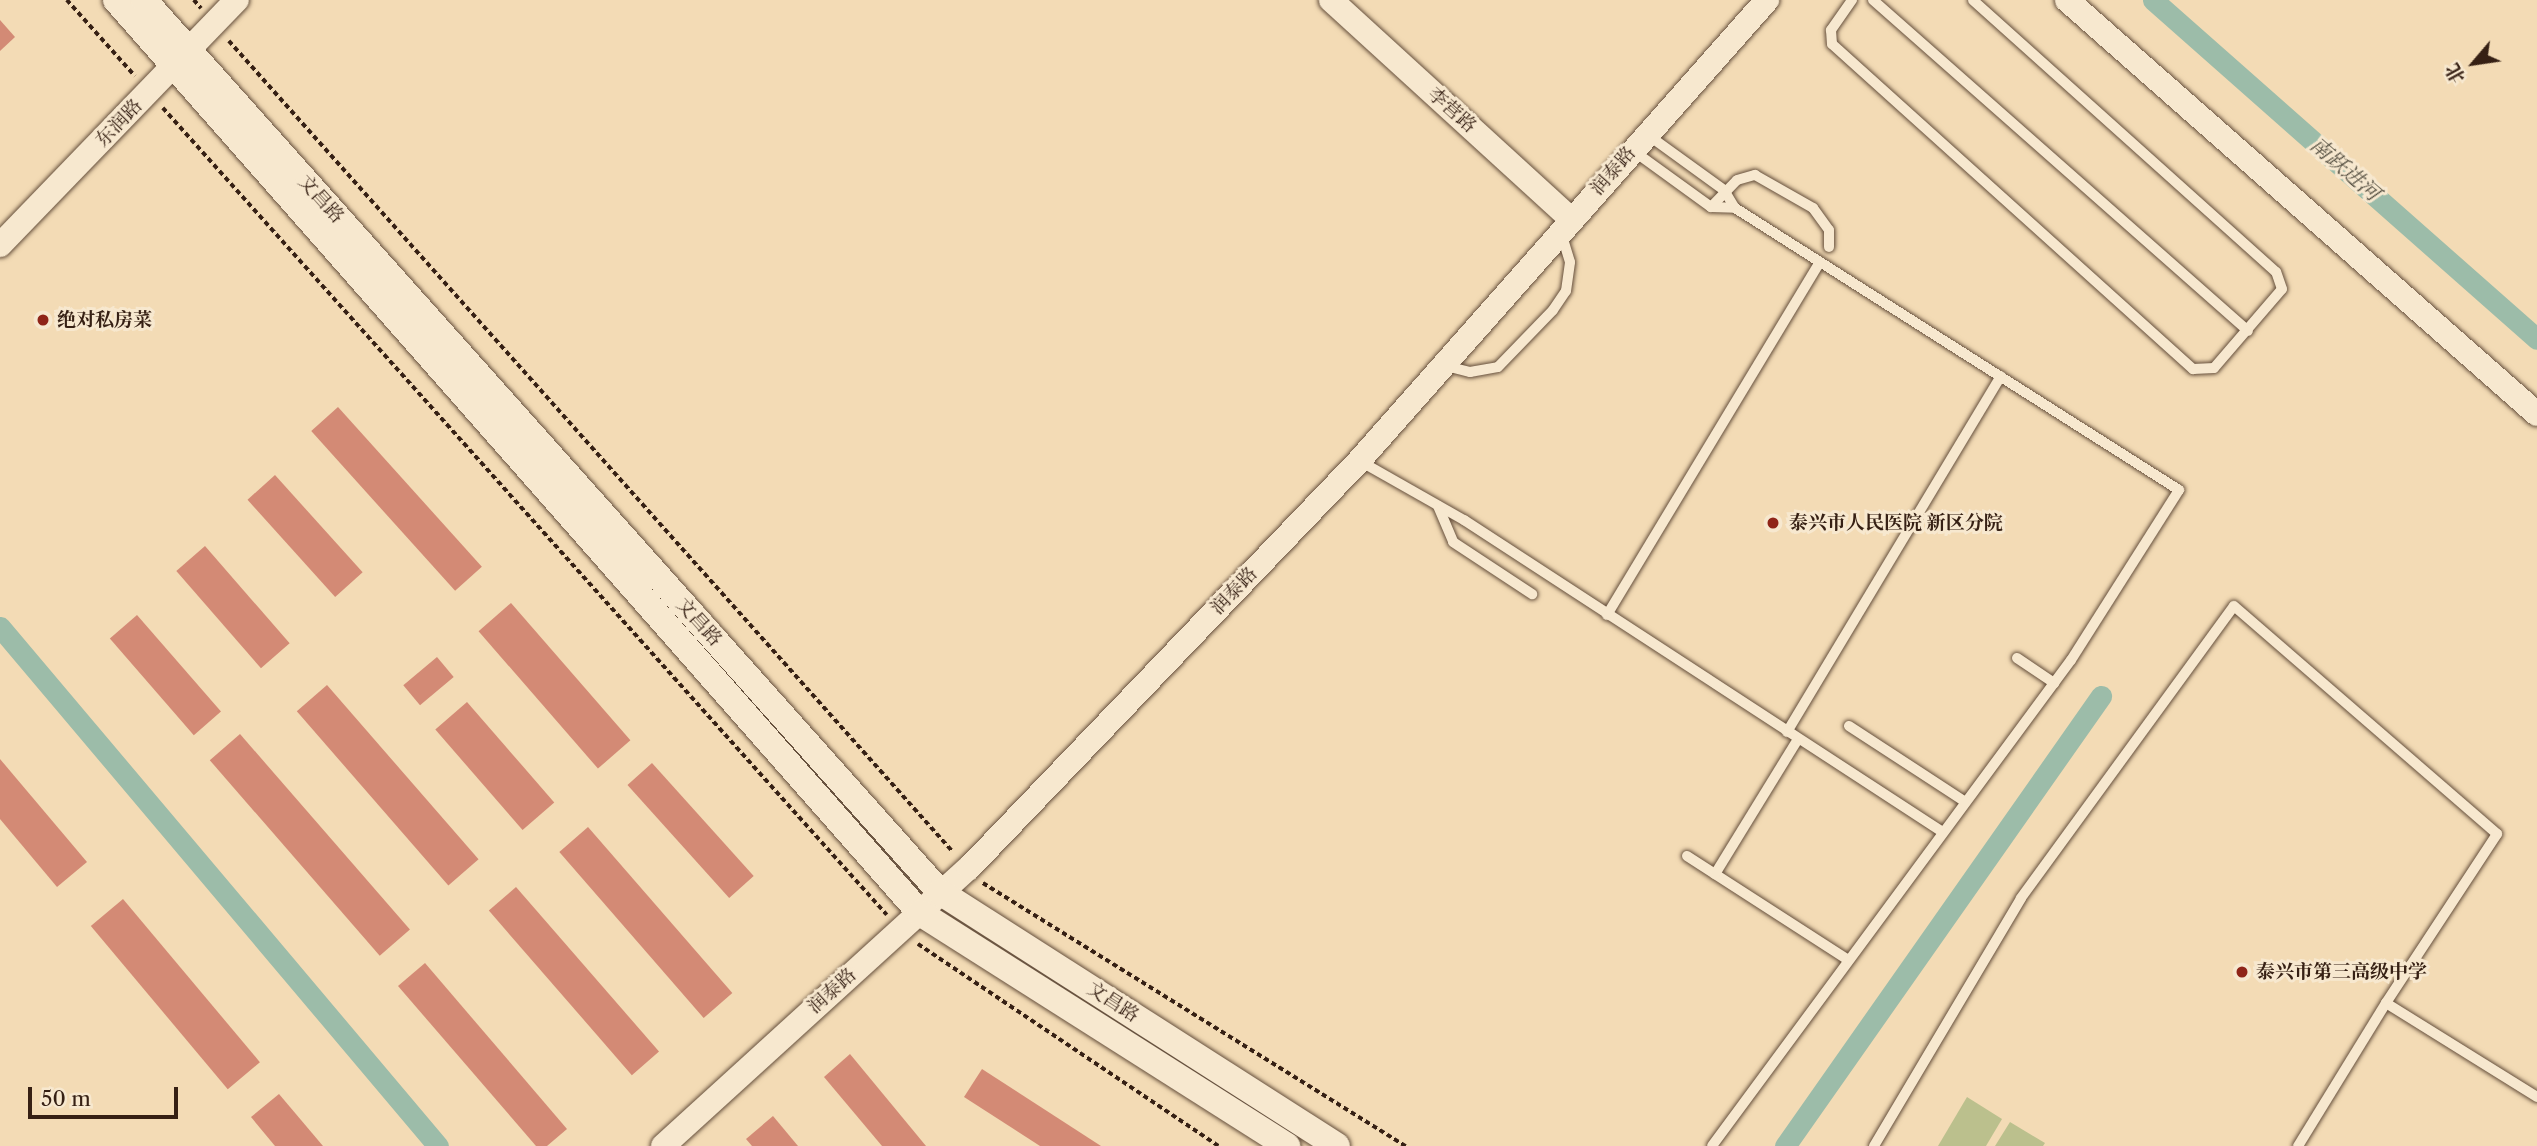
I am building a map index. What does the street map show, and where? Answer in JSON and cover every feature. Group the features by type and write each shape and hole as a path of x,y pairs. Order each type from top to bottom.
{"main road":[{"name":"文昌路","path":"116,0 182,59 940,892 1337,1146"},
{"name":"文昌路","path":"144,0 182,59 920,914 1287,1146"}],"street":[{"name":"东润路","path":"0,245 237,0"},
{"name":"李营路","path":"1331,0 1566,225"},
{"name":"润泰路","path":"663,1146 969,868 1359,461 1639,141 1767,0"},
{"path":"2067,0 2537,414"}],"lane":[{"path":"1852,0 1830,30 1832,44 2193,369 2214,368 2249,331 2281,289 2276,272 1973,0"},
{"path":"1873,0 2249,331"},
{"path":"1639,141 1724,190 1735,208 2179,489 2054,683 1941,831 1712,1146"},
{"path":"1639,141 1711,207 1735,208"},
{"path":"1711,207 1724,190 1755,175 1813,208 1829,230 1829,247"},
{"path":"1442,365 1470,372 1498,367 1553,310 1566,291 1570,262 1566,225"},
{"path":"1606,615 1820,262"},
{"path":"1787,732 2001,376"},
{"path":"1359,461 1438,506 1941,831"},
{"path":"1438,506 1453,542 1532,594"},
{"path":"1874,1146 2021,898 2234,606 2497,834 2386,1003 2298,1146"},
{"path":"2017,658 2054,683"},
{"path":"1849,726 1964,801"},
{"path":"1716,874 1798,739"},
{"path":"1686,856 1847,959"},
{"path":"2386,1003 2537,1097"}],"path":[{"path":"194,0 889,788 986,886 1406,1146"}],"green space":[{"path":"1967,1097 2002,1119 1986,1146 1938,1146"},
{"path":"2010,1122 2045,1143 2043,1146 1995,1146"}],"building":[{"path":"0,20 15,37 0,51"},
{"path":"338,407 482,567 455,591 311,431"},
{"path":"275,475 363,572 335,597 248,500"},
{"path":"205,546 290,643 261,668 176,571"},
{"path":"511,603 630,740 598,769 479,631"},
{"path":"137,615 221,712 194,735 110,639"},
{"path":"437,657 454,677 420,705 403,685"},
{"path":"327,685 479,859 448,886 297,711"},
{"path":"467,702 554,802 523,830 435,730"},
{"path":"240,734 410,929 380,956 210,760"},
{"path":"0,759 87,862 57,887 0,819"},
{"path":"652,763 754,876 729,898 627,785"},
{"path":"588,827 732,993 704,1018 559,852"},
{"path":"516,887 659,1052 632,1075 489,911"},
{"path":"123,899 260,1062 228,1089 91,926"},
{"path":"425,963 567,1129 547,1146 536,1146 398,986"},
{"path":"850,1054 926,1146 882,1146 824,1077"},
{"path":"982,1069 1101,1146 1040,1146 964,1097"},
{"path":"279,1094 323,1146 275,1146 251,1117"},
{"path":"773,1116 798,1146 752,1146 746,1139"}],"waterway":[{"name":"南跃进河","path":"2153,0 2537,339"},
{"path":"0,627 438,1146"},
{"path":"1785,1146 2101,696"}],"place":[{"name":"绝对私房菜","path":"43,320"},
{"name":"泰兴市人民医院 新区分院","path":"1773,523"},
{"name":"泰兴市第三高级中学","path":"2242,972"}]}
